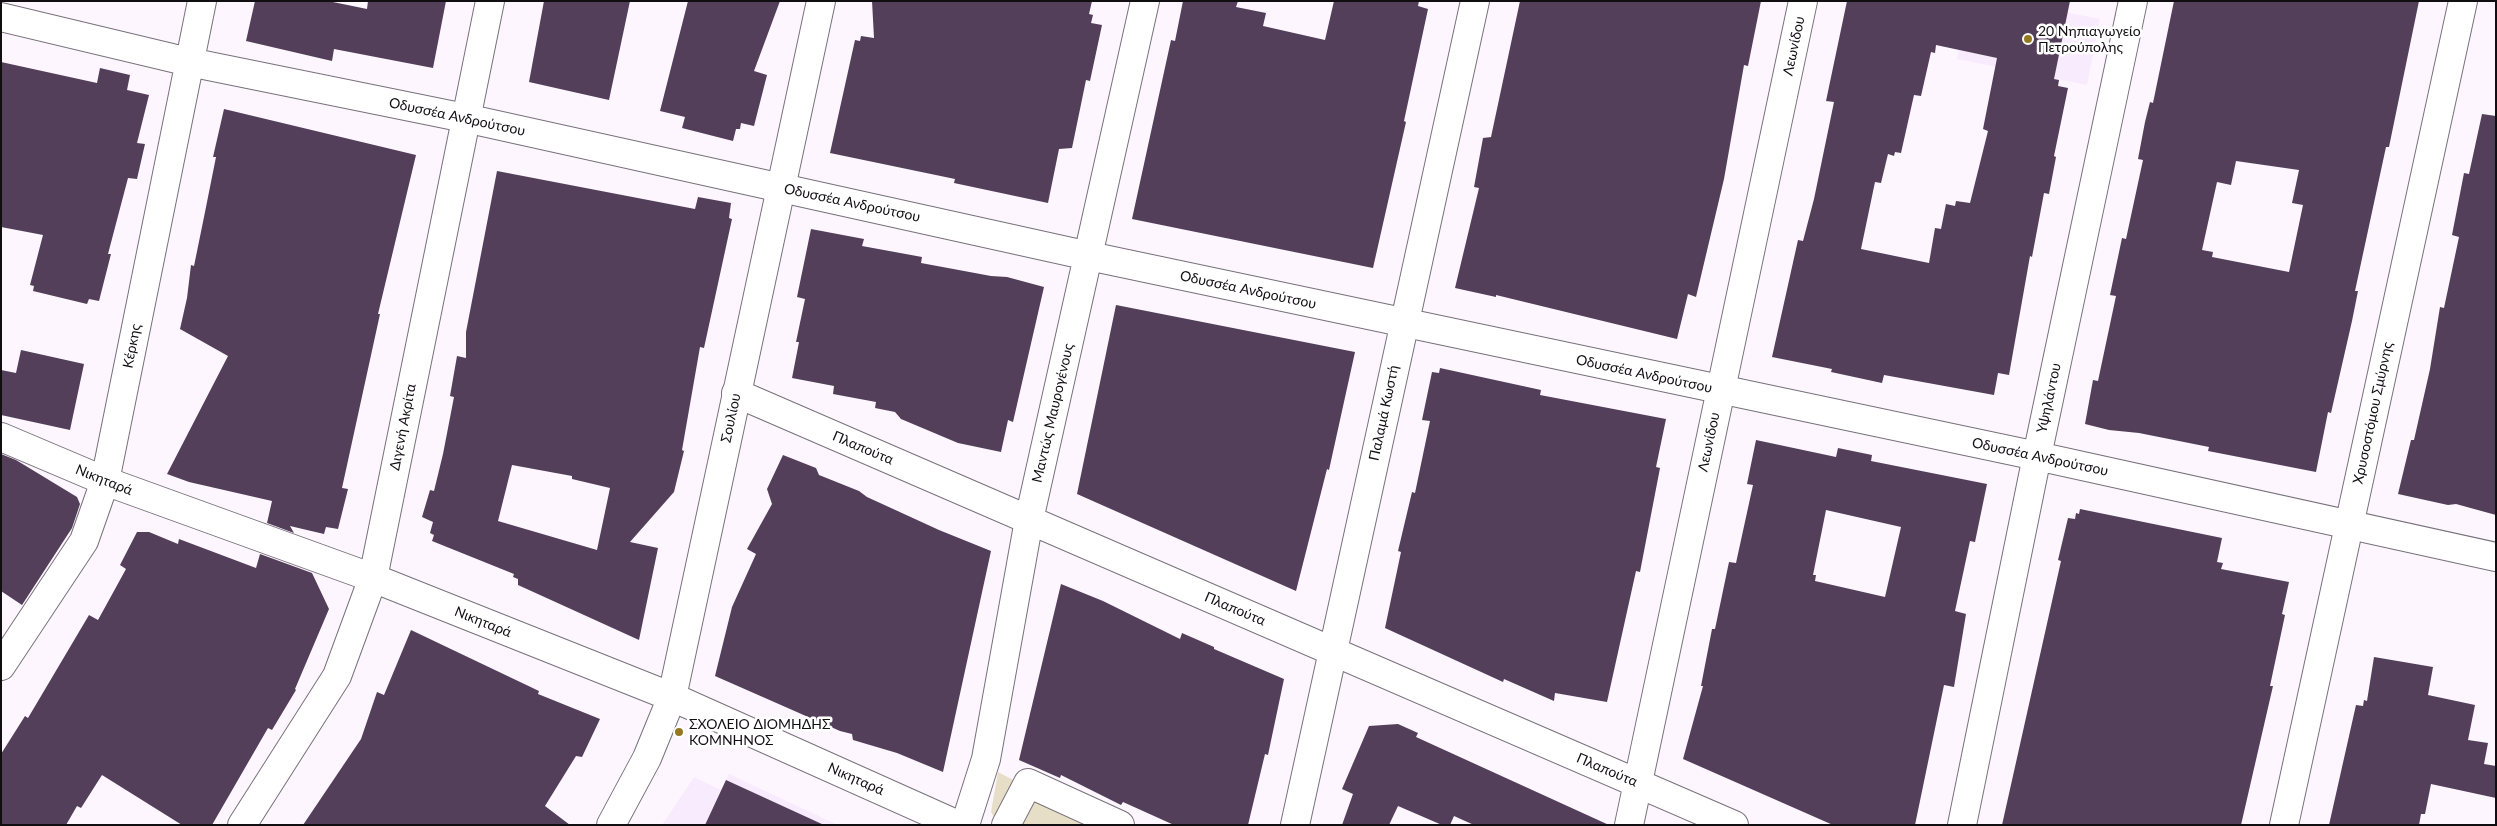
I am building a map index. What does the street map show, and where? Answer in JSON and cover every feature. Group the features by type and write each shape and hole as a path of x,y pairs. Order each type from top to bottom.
{"street":[{"name":"Κέρκης","path":"1,666 84,541 105,481 202,1"},
{"name":"Διγενή Ακρίτα","path":"242,825 337,676 373,578 490,1"},
{"name":"Σουλίου","path":"611,825 647,758 672,697 821,1"},
{"name":"Μαντώς Μαυρογένους","path":"965,825 986,759 1029,520 1145,1"},
{"name":"Παλαμά Κωστή","path":"1296,825 1403,322 1475,1"},
{"name":"Λεωνίδου","path":"1629,825 1803,1"},
{"name":"Υψηλάντου","path":"1962,825 2036,456 2133,1"},
{"name":"Χρυσοστόμου Σμύρνης","path":"2284,825 2463,1"},
{"name":"Οδυσσέα Ανδρούτσου","path":"1,17 189,62 465,118 1089,256 2036,456 2496,557"},
{"name":"Πλαπούτα","path":"736,393 1734,825"},
{"name":"Νικηταρά","path":"1,437 105,481 373,578 672,697 958,825"},
{"path":"1006,825 1028,783 1120,825"}],"shaded area":[{"name":"20 Νηπιαγωγείο Πετρούπολης","path":"1969,1 2009,1 2100,19 2087,85 1957,59"},
{"path":"998,772 1091,825 1008,825 996,820 991,812"},
{"path":"729,774 838,825 662,825 694,777 721,790"}],"building":[{"path":"255,1 328,1 367,9 368,1 446,1 433,68 334,49 332,61 246,41"},
{"path":"544,1 630,1 609,100 529,82"},
{"path":"688,1 780,1 754,71 767,75 754,126 741,123 740,129 736,129 733,141 682,128 685,117 660,111"},
{"path":"872,1 1092,1 1089,14 1093,15 1091,23 1102,25 1090,81 1086,80 1072,148 1059,149 1048,203 954,183 955,179 830,153 855,40 860,41 861,36 874,38"},
{"path":"1183,1 1238,1 1236,7 1266,13 1263,26 1325,40 1334,1 1419,1 1418,6 1428,9 1404,121 1406,122 1373,268 1132,219 1171,40 1175,41"},
{"path":"1520,1 1761,1 1748,66 1744,65 1724,179 1696,297 1688,294 1677,339 1496,295 1496,297 1455,288 1479,188 1474,187 1483,138 1491,137"},
{"path":"1847,1 2070,1 2054,79 2059,80 2058,86 2068,88 2054,156 2056,157 2049,194 2044,193 2032,257 2030,256 2009,375 1998,373 1994,395 1884,375 1882,383 1831,372 1832,369 1772,357 1798,240 1803,241 1814,199 1834,102 1826,101","holes":["1936,45 1997,58 1983,129 1988,131 1970,203 1956,201 1955,206 1946,204 1941,229 1935,228 1929,263 1861,249 1875,182 1881,183 1888,154 1894,156 1895,152 1901,153 1914,95 1921,96 1931,52 1935,53"]},
{"path":"2174,1 2419,1 2389,147 2386,147 2355,291 2358,291 2352,321 2331,413 2328,412 2316,472 2208,451 2209,447 2139,433 2109,430 2085,424 2093,380 2098,381 2116,296 2110,295 2122,238 2126,239 2143,160 2138,159 2145,122 2150,102 2153,103","holes":["2236,161 2299,170 2292,203 2303,205 2289,272 2212,257 2213,252 2202,250 2217,182 2231,185"]},
{"path":"1,62 97,83 100,68 130,75 127,90 149,95 137,143 145,144 137,179 128,178 108,254 111,254 99,301 89,299 87,304 33,291 34,286 30,285 43,235 1,227"},
{"path":"224,109 416,155 378,314 380,314 342,488 348,489 338,529 326,527 324,534 290,526 294,533 267,523 272,501 189,482 167,474 228,356 180,329 187,298 191,265 194,266 216,157 213,157"},
{"path":"2482,114 2496,116 2496,515 2456,504 2448,505 2398,494 2411,440 2414,440 2430,369 2440,307 2444,308 2459,237 2452,235 2464,173 2469,174"},
{"path":"497,171 695,209 698,197 731,203 729,218 732,219 704,348 700,347 682,450 684,451 674,492 630,542 658,548 639,640 518,585 518,579 513,577 514,574 432,541 434,535 430,533 433,522 422,517 430,490 434,491 443,454 454,397 450,396 457,356 466,358 466,332","holes":["512,465 572,476 572,479 610,488 597,550 498,521"]},
{"path":"811,229 864,239 862,246 922,257 921,263 991,276 1007,277 1044,287 1013,422 1008,420 1001,452 958,443 901,419 895,412 875,408 876,402 833,394 834,386 792,378 799,342 796,342 805,299 797,297"},
{"path":"1116,305 1355,352 1329,470 1327,469 1296,591 1077,494"},
{"path":"21,350 84,364 70,430 1,415 1,370 16,373"},
{"path":"1440,368 1541,390 1540,395 1666,419 1656,467 1660,468 1640,572 1636,571 1607,702 1555,693 1554,701 1504,679 1503,682 1385,628 1401,552 1398,551 1412,492 1415,493 1430,421 1422,420 1432,372 1439,373"},
{"path":"1756,440 1836,457 1838,448 1872,455 1871,461 1987,484 1975,542 1970,541 1955,611 1966,614 1954,687 1944,685 1915,825 1833,825 1683,759 1703,686 1701,686 1712,629 1715,629 1729,562 1736,563 1753,485 1747,484","holes":["1826,510 1901,527 1885,597 1815,581 1816,575 1813,575"]},
{"path":"1,454 16,460 77,497 80,504 72,528 22,605 1,591"},
{"path":"783,455 816,468 819,475 859,491 867,497 939,530 991,551 943,772 897,753 853,740 852,734 840,731 715,676 732,607 756,554 747,549 772,504 767,489"},
{"path":"2080,509 2222,538 2217,562 2223,563 2221,569 2289,582 2282,614 2285,615 2270,686 2273,686 2241,825 2002,825 2061,561 2058,560 2068,518 2075,519 2076,513 2079,514"},
{"path":"137,532 149,532 178,544 179,539 256,568 260,554 312,573 329,609 296,690 272,730 268,728 212,825 182,825 102,775 81,808 77,806 66,825 1,825 1,754 25,716 28,718 89,615 98,620 126,569 120,565"},
{"path":"1061,584 1103,601 1180,639 1182,633 1284,679 1268,755 1265,754 1248,825 1174,825 1123,802 1121,805 1061,775 1060,778 1019,760"},
{"path":"411,630 539,691 538,694 600,719 582,757 576,756 545,806 570,825 303,825 361,739 377,692 384,695"},
{"path":"2374,657 2433,667 2428,695 2475,705 2468,740 2488,743 2484,764 2496,766 2496,798 2431,784 2425,814 2421,814 2419,825 2329,825 2356,705 2363,706 2364,700 2367,701"},
{"path":"1398,724 1418,733 1416,737 1609,825 1474,825 1454,816 1450,825 1442,825 1398,806 1389,825 1342,825 1353,794 1342,789 1369,726"},
{"path":"726,780 824,825 705,825"}],"place":[{"name":"20 Νηπιαγωγείο Πετρούπολης","path":"2028,39"},
{"name":"ΣΧΟΛΕΙΟ ΔΙΟΜΗΔΗΣ ΚΟΜΝΗΝΟΣ","path":"679,732"}]}
